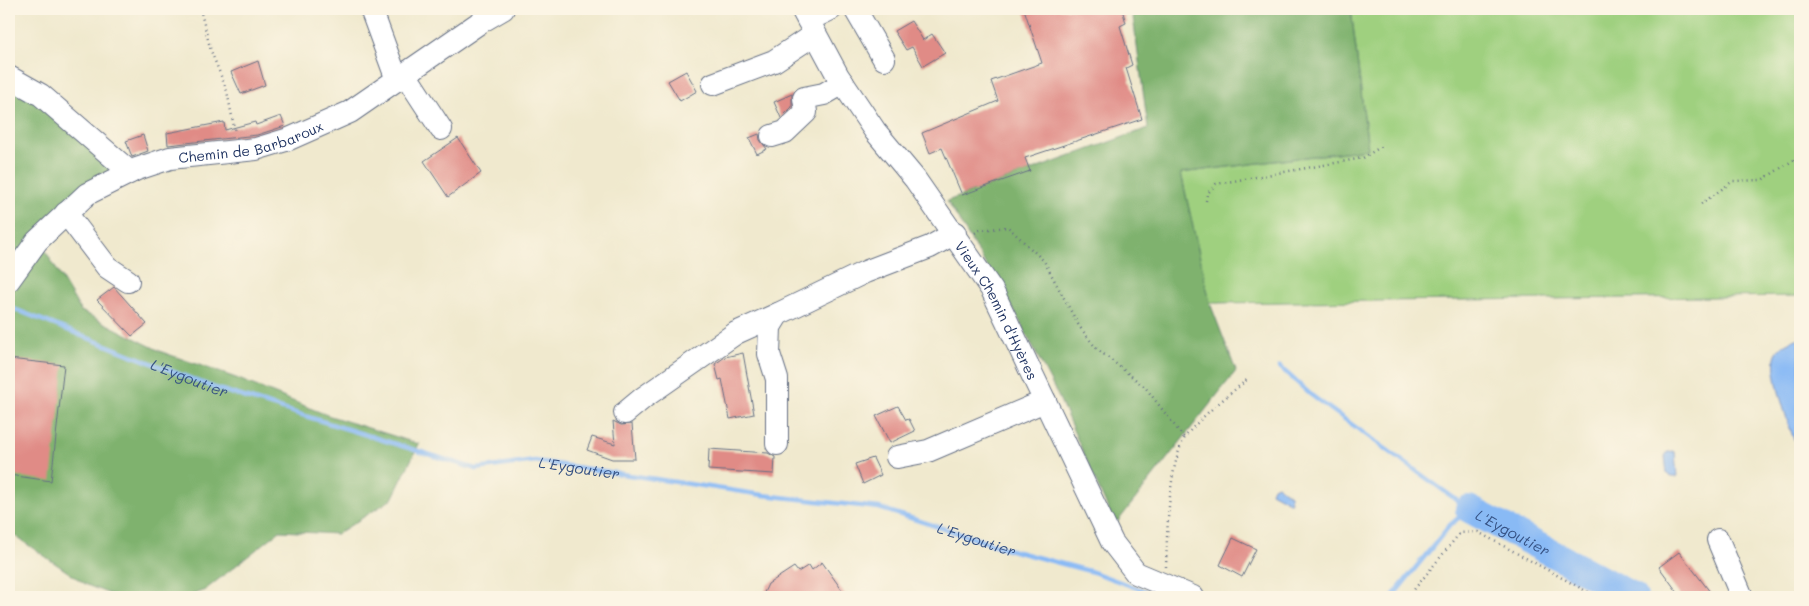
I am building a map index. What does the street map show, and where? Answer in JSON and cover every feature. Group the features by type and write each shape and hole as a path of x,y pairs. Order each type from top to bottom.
{"street":[{"path":"371,9 401,77 441,128"},
{"name":"Chemin de Barbaroux","path":"9,280 37,241 86,194 130,172 170,158 256,149 289,139 350,112 479,23 504,9"},
{"path":"713,84 774,60 808,21 831,9"},
{"path":"855,9 884,59"},
{"name":"Vieux Chemin d'Hyères","path":"808,21 843,83 875,131 958,238 992,290 1112,542 1136,574 1193,597"},
{"path":"9,77 41,95 130,172"},
{"path":"772,136 785,132 806,112 804,98 824,94 843,83"},
{"path":"66,213 107,267 128,281"},
{"path":"625,413 643,398 736,333 865,272 958,238"},
{"path":"777,444 777,379 769,354 770,328 778,314"},
{"path":"897,457 928,451 1045,401"},
{"path":"1718,540 1742,597"}],"path":[{"path":"200,9 211,51 227,91 231,120 240,151"},
{"path":"1206,201 1207,194 1216,184 1221,182 1363,158 1382,146"},
{"path":"1701,204 1733,181 1762,180 1800,156"},
{"path":"958,238 980,230 1008,227 1044,261 1079,326 1096,348 1145,387 1185,439"},
{"path":"1165,586 1166,530 1170,495 1179,454 1187,433 1248,378"},
{"path":"1408,597 1460,533 1478,532 1597,597"}],"green space":[{"path":"1132,9 1351,9 1368,149 1181,173 1210,303 1236,371 1115,525 1059,398 1017,316 947,201 1148,128"},
{"path":"1351,9 1800,9 1800,296 1210,303 1181,173 1368,149"},
{"path":"9,73 130,162 9,265"},
{"path":"42,245 81,311 162,352 236,378 327,415 419,444 392,499 337,534 280,531 205,590 187,597 117,597 87,585 9,532 9,290"}],"water":[{"path":"1800,338 1800,459 1778,390 1774,363 1776,354 1783,345"},
{"path":"1673,451 1675,453 1677,477 1671,477 1667,474 1665,456 1668,452"},
{"path":"1277,485 1290,495 1291,503 1271,492 1273,487"}],"building":[{"path":"1024,9 1122,9 1126,23 1120,26 1132,65 1126,68 1142,119 1025,158 1030,171 962,195 942,148 930,153 922,133 998,101 991,81 1042,63"},
{"path":"911,21 923,40 932,34 945,53 923,66 912,47 906,50 894,31"},
{"path":"258,61 265,85 241,94 231,72"},
{"path":"686,71 697,91 680,101 668,81"},
{"path":"792,94 792,107 781,118 774,102"},
{"path":"281,116 285,126 257,135 168,145 167,133 224,122 225,130 255,122 256,125"},
{"path":"759,134 760,140 767,149 757,154 749,138"},
{"path":"143,135 148,151 132,157 126,141"},
{"path":"458,138 481,173 448,197 424,161"},
{"path":"114,287 147,324 132,336 97,300"},
{"path":"743,353 754,414 730,419 722,379 719,380 715,364 725,357"},
{"path":"9,359 64,365 51,481 9,475"},
{"path":"898,406 906,420 909,419 915,431 890,443 876,416"},
{"path":"613,421 621,425 632,424 635,459 612,459 587,450 592,437 615,444"},
{"path":"709,449 768,453 775,457 774,474 708,470"},
{"path":"873,458 881,475 863,484 855,464"},
{"path":"1233,538 1256,549 1242,577 1220,565"},
{"path":"1679,552 1714,597 1681,597 1659,567"},
{"path":"822,562 847,597 762,597 768,584 794,567 798,572 809,565 812,570"}],"waterway":[{"name":"L'Eygoutier","path":"9,307 215,388 476,469 535,461 763,495 879,508 1014,551 1093,572 1161,597"},
{"path":"1280,367 1311,395 1469,509 1450,525 1392,597"},
{"name":"L'Eygoutier","path":"1469,509 1634,597"}]}
